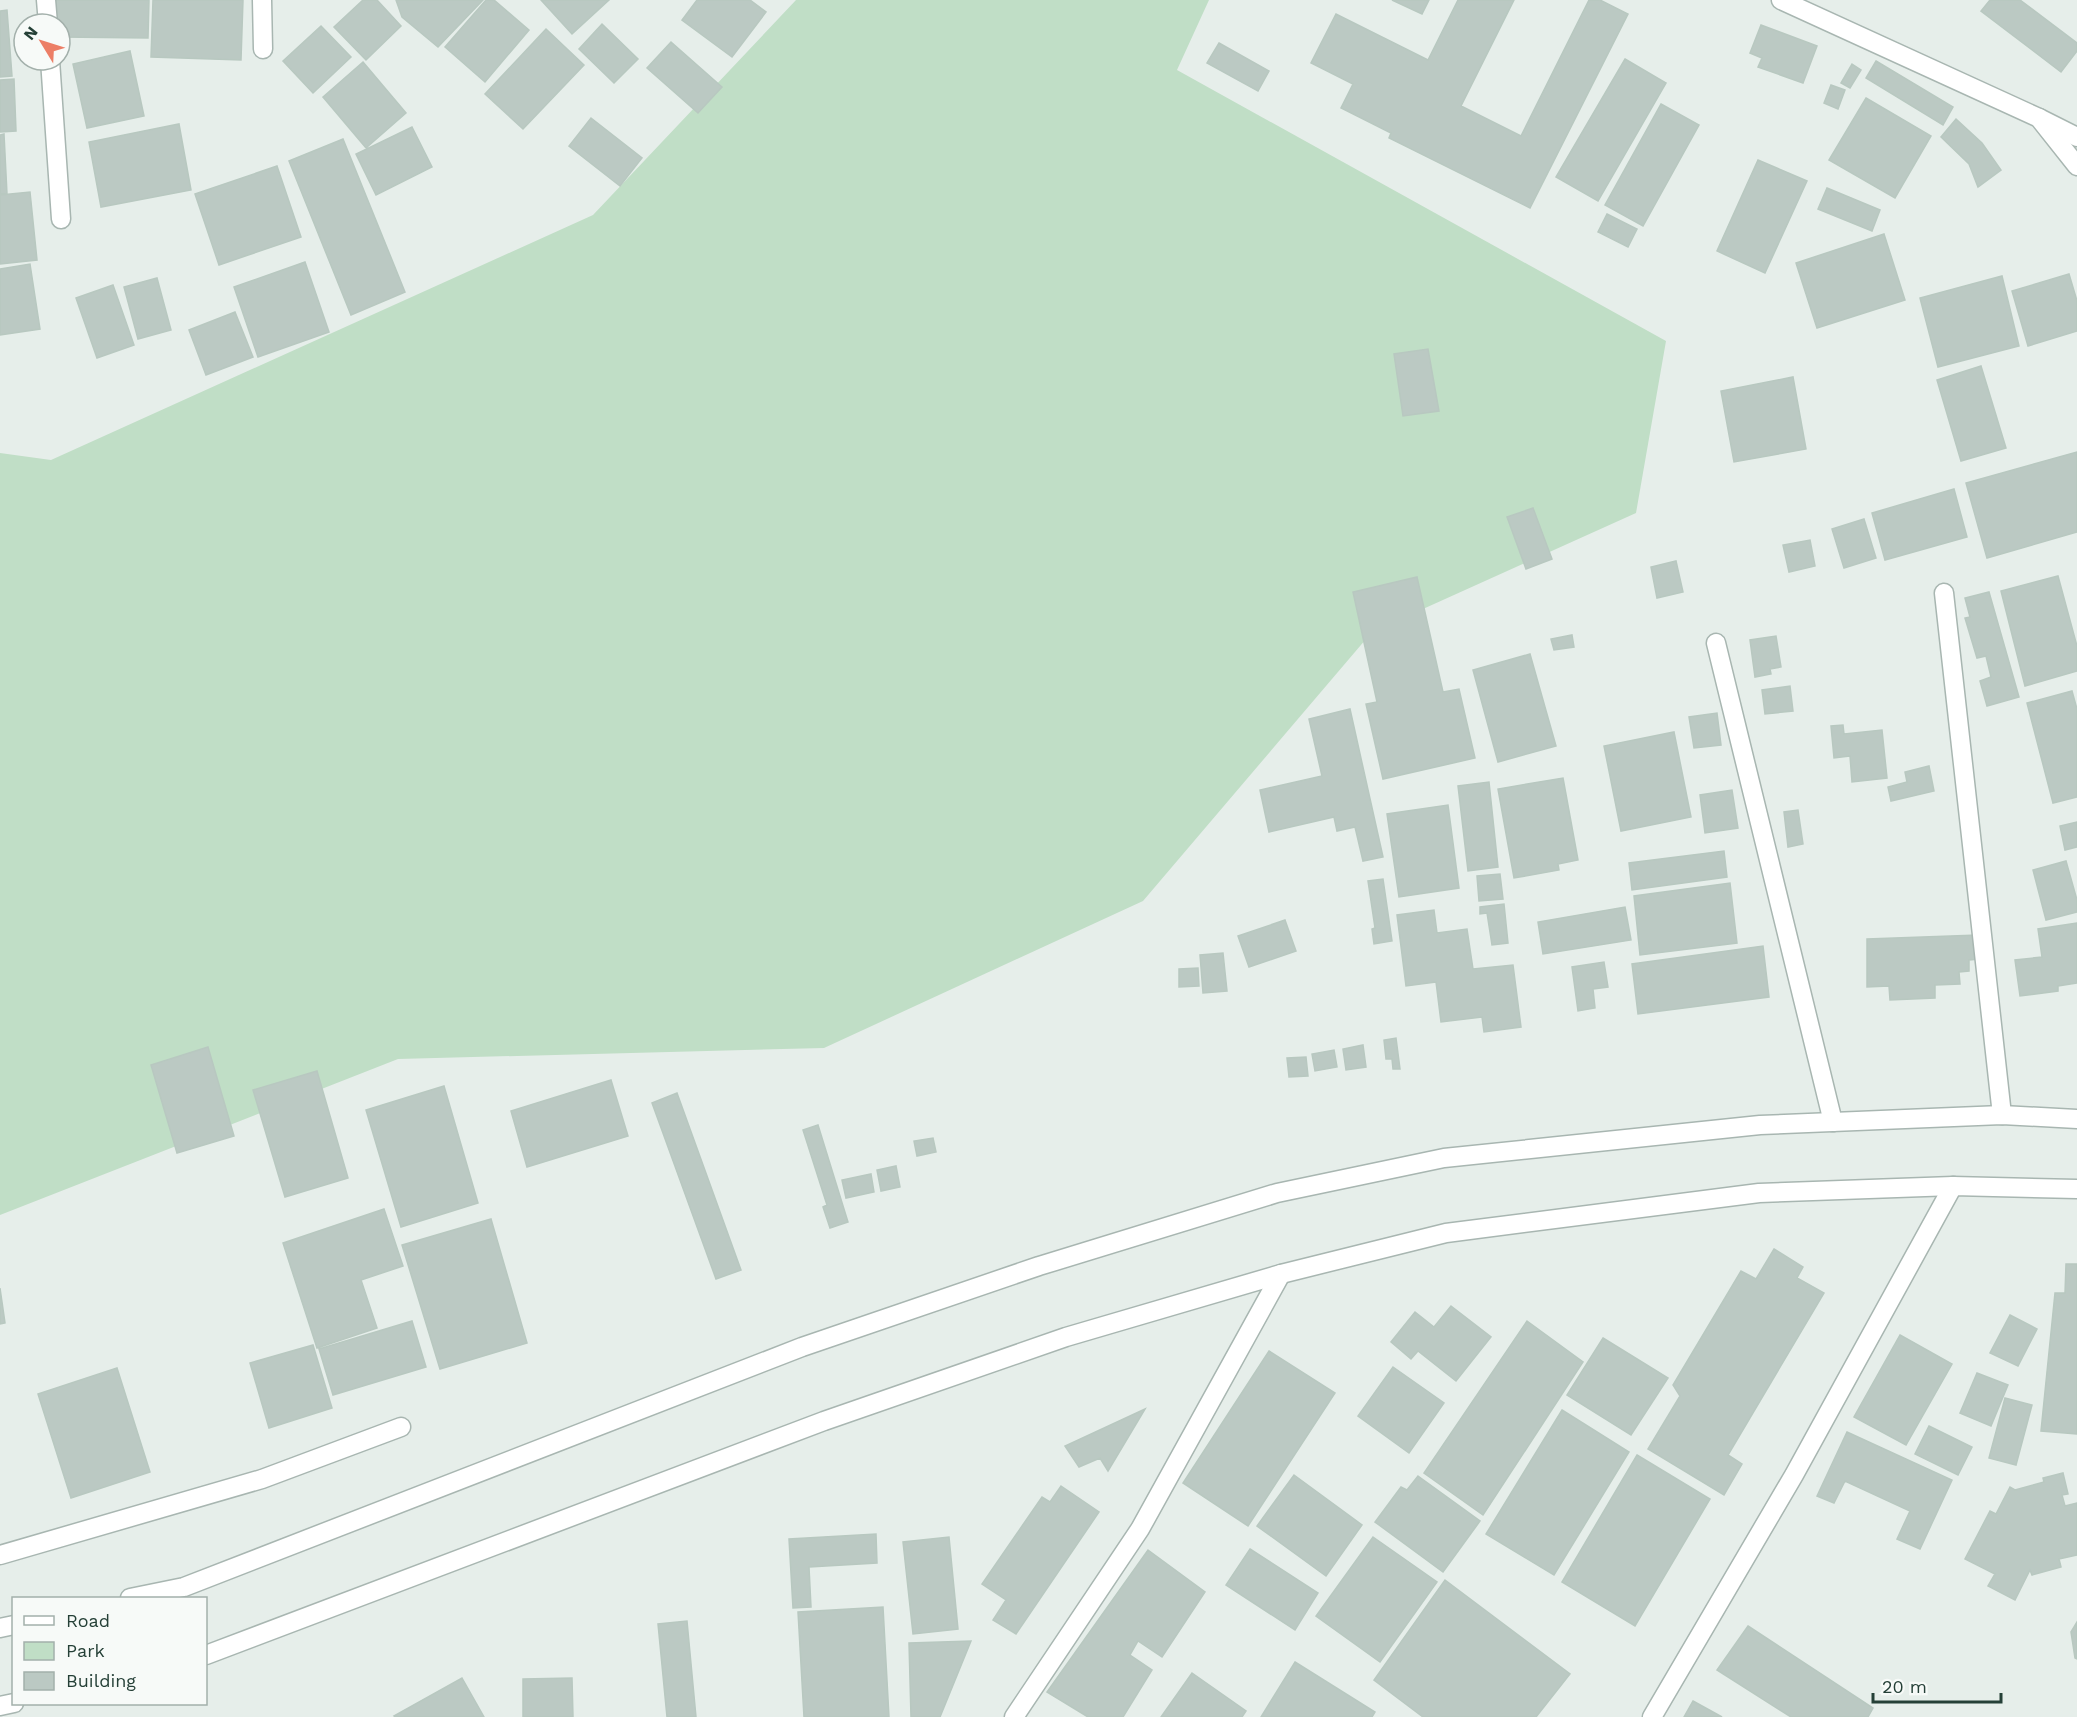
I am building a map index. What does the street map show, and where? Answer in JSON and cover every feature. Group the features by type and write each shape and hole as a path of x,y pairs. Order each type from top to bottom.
{"street":[{"path":"262,0 263,49"},
{"path":"1781,0 2077,136"},
{"path":"51,72 61,219"},
{"path":"2039,118 2077,166"},
{"path":"1944,593 2002,1115"},
{"path":"1716,643 1833,1122"},
{"path":"139,1597 184,1587 802,1347 1039,1266 1276,1193 1443,1158 1760,1125 2002,1115 2077,1119"},
{"path":"1652,1717 1794,1475 1953,1186"},
{"path":"207,1655 824,1421 1066,1336 1281,1274 1446,1233 1759,1193 1953,1186 2077,1189"},
{"path":"1014,1717 1140,1529 1281,1274"},
{"path":"0,1555 262,1479 401,1427"}],"green space":[{"path":"796,0 1209,0 1177,70 1666,341 1636,513 1372,632 1143,901 824,1048 398,1059 0,1215 0,453 51,460 593,215"}],"building":[{"path":"52,0 149,0 148,38 72,37 72,12 52,12"},
{"path":"153,0 243,0 241,60 151,57"},
{"path":"363,0 377,0 401,26 366,60 334,27"},
{"path":"396,0 483,0 438,47 402,17"},
{"path":"486,0 494,0 529,30 485,82 445,47"},
{"path":"541,0 609,0 572,34"},
{"path":"697,0 750,0 766,12 732,57 682,20"},
{"path":"1392,0 1429,0 1422,14"},
{"path":"1458,0 1514,0 1461,106 1521,136 1589,0 1600,0 1628,14 1530,208 1389,138 1391,133 1341,108 1353,84 1311,63 1336,14 1428,60"},
{"path":"1990,0 2020,0 2077,43 2077,51 2061,72 1981,11"},
{"path":"7,10 12,76 0,77 0,11"},
{"path":"602,24 638,59 614,83 579,49"},
{"path":"1761,25 1817,46 1803,83 1758,67 1762,58 1750,53"},
{"path":"321,26 351,57 313,93 283,61"},
{"path":"546,29 584,65 523,129 485,94"},
{"path":"671,42 722,87 698,113 647,68"},
{"path":"1219,43 1269,71 1258,91 1207,63"},
{"path":"130,51 144,116 87,128 73,64"},
{"path":"1625,59 1666,83 1598,201 1556,177"},
{"path":"1876,61 1953,107 1943,125 1866,78"},
{"path":"363,62 406,113 366,148 323,97"},
{"path":"1852,64 1861,70 1850,88 1841,83"},
{"path":"14,79 16,131 0,132 0,80"},
{"path":"1831,85 1845,90 1838,109 1824,103"},
{"path":"1866,98 1931,136 1895,198 1829,160"},
{"path":"1661,104 1699,125 1643,226 1605,205"},
{"path":"591,118 642,158 620,186 569,146"},
{"path":"1956,119 1982,143 2001,170 1978,187 1969,164 1941,137"},
{"path":"179,124 191,190 101,207 89,142"},
{"path":"412,127 432,167 376,195 356,154"},
{"path":"4,134 7,194 0,194 0,135"},
{"path":"343,139 405,292 351,315 289,161"},
{"path":"1758,160 1807,181 1765,273 1717,251"},
{"path":"277,166 301,237 219,265 195,194"},
{"path":"1827,188 1880,210 1872,231 1818,209"},
{"path":"30,192 37,260 0,264 0,195"},
{"path":"1607,214 1637,229 1628,247 1598,232"},
{"path":"1884,234 1905,300 1817,328 1796,263"},
{"path":"305,262 329,332 258,357 234,287"},
{"path":"30,264 40,329 0,335 0,269"},
{"path":"2069,274 2077,301 2077,331 2028,346 2012,291"},
{"path":"2002,276 2019,346 1938,367 1920,298"},
{"path":"157,278 171,330 138,339 124,287"},
{"path":"113,285 134,345 97,358 76,298"},
{"path":"235,312 253,357 206,375 189,330"},
{"path":"1428,349 1439,411 1403,416 1394,354"},
{"path":"1981,366 2006,448 1961,461 1937,380"},
{"path":"1793,377 1806,449 1734,462 1721,391"},
{"path":"2077,452 2077,532 1987,558 1966,483"},
{"path":"1954,489 1967,537 1885,560 1872,513"},
{"path":"1533,508 1552,559 1526,569 1507,517"},
{"path":"1864,519 1876,558 1844,568 1832,529"},
{"path":"1810,540 1815,566 1789,572 1783,545"},
{"path":"1676,561 1683,592 1657,598 1651,567"},
{"path":"2058,576 2077,646 2077,671 2025,686 2001,591"},
{"path":"1417,577 1443,692 1459,689 1475,758 1383,779 1366,704 1377,702 1353,592"},
{"path":"1989,592 2019,697 1987,706 1980,681 1991,677 1986,656 1977,658 1965,618 1970,617 1965,598"},
{"path":"1572,635 1574,647 1554,650 1551,639"},
{"path":"1776,636 1781,667 1770,669 1771,674 1755,677 1750,640"},
{"path":"1530,654 1556,746 1498,762 1473,670"},
{"path":"1790,686 1793,711 1765,714 1762,690"},
{"path":"2072,691 2077,709 2077,797 2053,803 2027,703"},
{"path":"1350,709 1383,857 1363,861 1355,827 1337,831 1334,817 1269,832 1260,790 1322,776 1309,719"},
{"path":"1717,713 1721,745 1694,748 1689,717"},
{"path":"1843,725 1844,734 1882,730 1887,778 1852,782 1850,756 1834,758 1831,726"},
{"path":"1674,732 1691,817 1621,831 1604,746"},
{"path":"1929,766 1934,791 1891,801 1888,787 1907,782 1905,772"},
{"path":"1563,778 1578,860 1558,864 1559,870 1514,878 1498,789"},
{"path":"1489,782 1498,867 1468,871 1458,786"},
{"path":"1732,790 1738,828 1705,833 1700,795"},
{"path":"1448,805 1459,888 1399,897 1387,814"},
{"path":"1798,810 1803,844 1788,847 1784,812"},
{"path":"2077,822 2077,847 2065,850 2060,826"},
{"path":"1724,851 1727,877 1632,890 1629,863"},
{"path":"2066,861 2077,900 2077,912 2046,920 2033,870"},
{"path":"1500,874 1503,899 1479,901 1477,876"},
{"path":"1383,879 1392,941 1374,944 1372,929 1375,928 1368,881"},
{"path":"1730,883 1737,943 1640,955 1634,896"},
{"path":"1504,904 1508,943 1492,945 1487,913 1480,914 1480,907"},
{"path":"1625,907 1631,940 1543,954 1538,922"},
{"path":"1434,910 1437,933 1467,929 1473,969 1513,965 1521,1027 1484,1032 1482,1017 1441,1022 1436,982 1406,986 1397,915"},
{"path":"1285,920 1296,951 1249,967 1238,936"},
{"path":"2077,923 2077,983 2058,986 2058,991 2020,996 2015,960 2042,957 2038,929"},
{"path":"1978,935 1979,959 1969,960 1969,971 1959,972 1960,984 1935,985 1935,998 1890,1000 1889,986 1867,987 1867,939"},
{"path":"1763,946 1769,997 1638,1014 1632,964"},
{"path":"1223,953 1227,991 1203,993 1200,955"},
{"path":"1604,962 1608,987 1593,989 1595,1008 1578,1011 1572,967"},
{"path":"1198,968 1199,986 1179,987 1179,969"},
{"path":"1396,1038 1400,1069 1393,1069 1392,1059 1386,1059 1384,1040"},
{"path":"1363,1045 1366,1067 1346,1070 1343,1049"},
{"path":"208,1047 234,1136 177,1153 151,1065"},
{"path":"1334,1050 1337,1067 1315,1071 1312,1054"},
{"path":"1306,1057 1308,1076 1289,1077 1287,1058"},
{"path":"317,1071 348,1178 285,1197 253,1090"},
{"path":"611,1080 628,1136 527,1167 511,1111"},
{"path":"444,1086 478,1203 401,1227 366,1110"},
{"path":"677,1093 741,1270 716,1279 652,1103"},
{"path":"818,1125 848,1222 830,1228 823,1207 827,1205 803,1130"},
{"path":"933,1138 936,1152 917,1156 914,1141"},
{"path":"896,1166 900,1187 881,1191 877,1170"},
{"path":"871,1174 874,1192 846,1198 842,1180"},
{"path":"384,1209 403,1266 361,1280 377,1328 317,1348 283,1243"},
{"path":"491,1219 527,1343 440,1369 402,1245"},
{"path":"1774,1249 1803,1267 1797,1278 1824,1293 1728,1455 1742,1464 1724,1495 1648,1449 1680,1396 1673,1385 1741,1271 1756,1279"},
{"path":"2066,1264 2077,1264 2077,1434 2041,1431 2055,1293 2065,1293"},
{"path":"0,1288 5,1323 0,1324"},
{"path":"1451,1306 1491,1337 1456,1381 1418,1351 1411,1359 1391,1342 1415,1312 1434,1327"},
{"path":"2010,1315 2037,1329 2018,1366 1990,1353"},
{"path":"412,1321 426,1367 333,1395 319,1349"},
{"path":"1527,1321 1583,1362 1483,1515 1424,1473"},
{"path":"1900,1335 1952,1364 1906,1445 1854,1417"},
{"path":"1603,1338 1668,1378 1631,1435 1567,1395"},
{"path":"313,1345 332,1408 269,1428 250,1363"},
{"path":"1269,1351 1335,1393 1248,1526 1183,1483"},
{"path":"1393,1367 1444,1403 1409,1453 1358,1416"},
{"path":"117,1368 150,1472 71,1498 38,1394"},
{"path":"1977,1373 2008,1385 1991,1426 1960,1413"},
{"path":"2005,1398 2032,1405 2016,1465 1989,1458"},
{"path":"1145,1409 1108,1471 1100,1458 1079,1467 1065,1446"},
{"path":"1562,1410 1629,1452 1554,1575 1486,1534"},
{"path":"1929,1426 1972,1447 1958,1475 1915,1454"},
{"path":"1847,1432 1952,1480 1920,1549 1897,1539 1910,1511 1845,1481 1834,1503 1817,1496"},
{"path":"1637,1455 1710,1499 1635,1626 1562,1582"},
{"path":"2063,1473 2068,1494 2062,1495 2065,1506 2077,1503 2077,1555 2059,1559 2061,1567 2032,1575 2030,1570 2015,1600 1988,1586 1995,1574 1965,1559 1990,1511 1996,1514 2010,1487 2015,1490 2044,1482 2043,1478"},
{"path":"1294,1475 1362,1525 1326,1576 1257,1526"},
{"path":"1418,1476 1480,1521 1443,1572 1375,1522 1401,1487 1407,1490"},
{"path":"1061,1486 1099,1512 1016,1634 993,1620 1006,1600 982,1584 1042,1497 1050,1502"},
{"path":"876,1534 877,1563 809,1567 811,1607 793,1608 789,1539"},
{"path":"949,1537 958,1629 913,1634 903,1542"},
{"path":"1373,1537 1437,1582 1380,1662 1316,1616"},
{"path":"1250,1549 1318,1593 1295,1630 1226,1585"},
{"path":"1148,1550 1205,1592 1162,1657 1138,1641 1130,1655 1152,1670 1123,1717 1088,1717 1047,1692"},
{"path":"1445,1580 1570,1674 1536,1717 1423,1717 1374,1680"},
{"path":"883,1607 889,1717 804,1717 798,1612"},
{"path":"687,1621 696,1717 667,1717 658,1624"},
{"path":"2077,1622 2077,1659 2071,1632"},
{"path":"1748,1626 1873,1708 1868,1717 1791,1717 1717,1670"},
{"path":"971,1641 940,1717 911,1717 909,1643"},
{"path":"1295,1662 1375,1712 1372,1717 1261,1717"},
{"path":"1192,1673 1246,1711 1242,1717 1161,1717"},
{"path":"462,1678 484,1717 394,1716"},
{"path":"572,1678 573,1717 523,1717 523,1679"},
{"path":"1693,1701 1722,1717 1684,1717"}]}
